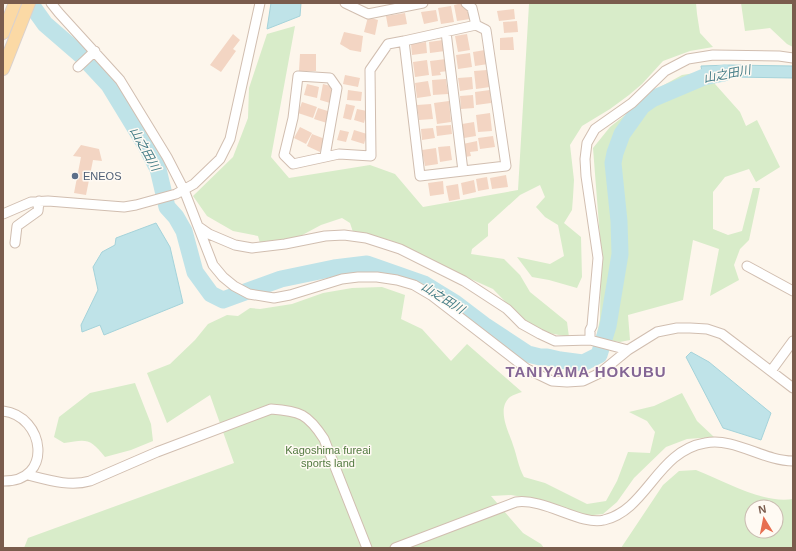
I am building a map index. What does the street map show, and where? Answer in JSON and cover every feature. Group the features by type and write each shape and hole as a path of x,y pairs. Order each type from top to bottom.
{"main road":[{"path":"3,33 15,3"},
{"path":"3,69 29,3"}],"street":[{"path":"51,3 120,80 167,157 180,192 198,226 213,265 223,277 234,286 249,294 274,298 290,295 342,279 358,277 397,280 414,285 431,295 527,369 552,381 567,382 592,377 628,350 657,332 677,328 707,329 722,334 793,388"},
{"path":"3,214 31,202 39,201 124,207 160,199 180,192 194,184 220,159 230,139 260,3"},
{"path":"344,3 368,14 424,3"},
{"path":"466,3 472,8 476,25"},
{"path":"326,156 337,88 330,78 298,76 293,118 284,155 293,164 339,154 371,156 370,70 388,44 476,25 486,30 506,166 420,176 404,41"},
{"path":"446,32 464,171"},
{"path":"78,67 95,51"},
{"path":"593,341 590,330 592,326 598,258 586,176 585,159 587,143 595,129 632,103 665,71 688,59 713,55 780,56 793,58"},
{"path":"15,243 18,226 38,211 39,201"},
{"path":"198,226 209,234 222,240 236,245 252,248 285,244 326,236 344,235 366,238 400,249 464,281 507,309 522,324 555,341 593,341 628,350"},
{"path":"747,266 793,291"},
{"path":"771,371 793,341"},
{"path":"28,475 72,484 83,483 157,452 271,409 291,410 305,416 316,427 324,439 367,548"},
{"path":"3,411 18,415 26,422 36,439 38,455 35,465 28,475 20,480 3,481"},
{"path":"396,548 516,502 526,501 540,504 587,520 603,521 628,508 672,458 681,451 706,442 721,442 783,461 793,461"}],"green space":[{"path":"527,3 696,3 700,33 713,47 690,51 663,61 642,84 629,95 610,109 582,126 570,145 574,180 572,210 564,223 581,237 582,277 577,288 532,277 517,257 550,264 564,256 558,225 545,217 536,207 545,197 540,185 520,195 488,224 488,236 472,249 471,254 504,259 520,275 530,292 567,322 569,337 549,333 525,322 493,289 473,280 454,275 390,240 353,232 350,223 342,218 321,225 293,240 261,247 258,236 233,231 207,216 193,196 233,157 248,118 249,88 267,34 295,26 271,157 289,178 370,165 395,174 423,207 518,190 529,4"},
{"path":"741,3 793,3 793,47 787,44 770,28 745,31"},
{"path":"714,70 715,84 740,112 746,126 757,120 780,167 756,182 749,169 725,177 713,192 713,229 728,235 742,231 753,188 760,188 749,240 740,249 734,265 739,280 710,296 719,249 693,240 683,300 628,315 630,340 620,342 596,338 600,319 601,251 593,148 610,127 662,86 682,75"},
{"name":"Kagoshima fureai sports land","path":"382,287 405,295 401,319 422,329 451,361 467,344 522,392 510,397 506,402 504,414 520,469 524,477 545,483 587,504 606,501 617,481 628,452 650,453 655,432 647,421 629,412 654,406 682,393 697,421 714,437 687,439 666,447 634,478 617,502 603,514 584,516 535,499 511,495 491,496 523,533 541,544 544,548 24,548 28,538 234,463 210,395 167,423 147,373 170,364 195,340 208,324 227,315 238,316 250,308 260,309 292,304 323,293 352,288"},
{"path":"135,383 151,424 153,441 131,450 105,457 96,446 88,441 64,443 54,437 59,417 90,393"},
{"path":"696,470 756,495 775,499 744,499 744,539 784,539 784,500 793,499 793,548 621,548 663,485 679,471"}],"water":[{"path":"271,3 301,3 300,16 267,29"},
{"path":"701,66 793,66 793,78 733,77 703,79"},
{"path":"156,223 170,247 183,303 104,335 100,325 82,332 81,325 98,290 93,267 102,252 115,245 116,238"},
{"path":"691,352 709,362 771,413 761,440 723,428 686,357"}],"building":[{"path":"462,3 468,10 470,19 457,21 454,5"},
{"path":"451,6 454,22 441,24 438,8"},
{"path":"514,9 515,19 499,21 497,11"},
{"path":"436,10 438,21 424,24 421,12"},
{"path":"405,13 407,24 388,27 386,16"},
{"path":"368,17 378,20 375,35 364,32"},
{"path":"517,21 518,32 504,33 503,22"},
{"path":"344,32 363,36 361,52 350,50 340,44"},
{"path":"233,34 240,40 233,49 236,51 221,72 210,65"},
{"path":"467,34 470,50 458,52 455,36"},
{"path":"513,37 514,50 500,50 500,38"},
{"path":"443,40 445,51 430,53 429,42"},
{"path":"426,42 427,53 412,55 411,44"},
{"path":"485,50 488,64 475,66 473,52"},
{"path":"470,53 472,67 458,69 456,55"},
{"path":"300,54 316,54 316,71 299,71"},
{"path":"446,59 448,71 440,72 441,75 432,76 430,61"},
{"path":"427,60 429,75 415,77 413,62"},
{"path":"487,70 490,87 476,89 474,71"},
{"path":"345,75 360,78 358,87 343,84"},
{"path":"472,77 473,89 460,91 458,78"},
{"path":"446,79 448,94 433,95 432,80"},
{"path":"428,81 431,96 417,98 415,83"},
{"path":"307,84 319,87 317,98 304,95"},
{"path":"323,84 334,87 330,103 320,100"},
{"path":"348,90 362,92 361,101 347,100"},
{"path":"490,90 491,103 476,105 475,92"},
{"path":"473,95 474,108 461,109 460,96"},
{"path":"449,101 451,122 437,124 434,103"},
{"path":"302,102 317,107 313,118 298,113"},
{"path":"346,104 355,106 351,120 343,118"},
{"path":"431,104 433,119 419,120 417,105"},
{"path":"318,108 331,112 327,123 314,119"},
{"path":"357,109 367,111 364,123 354,120"},
{"path":"490,113 492,131 478,132 476,115"},
{"path":"474,122 476,136 464,138 462,124"},
{"path":"451,125 452,134 437,136 436,126"},
{"path":"300,127 312,133 306,144 294,138"},
{"path":"433,128 435,138 422,140 421,129"},
{"path":"340,130 349,132 346,142 337,140"},
{"path":"354,130 367,134 364,144 351,140"},
{"path":"312,134 325,139 320,152 307,146"},
{"path":"493,136 495,147 480,149 478,138"},
{"path":"477,141 478,151 470,152 471,156 465,157 463,144"},
{"path":"81,145 99,149 102,161 93,160 86,195 74,193 81,157 73,156"},
{"path":"450,146 452,160 440,162 438,147"},
{"path":"436,148 438,164 425,166 422,150"},
{"path":"506,175 508,187 492,189 490,178"},
{"path":"487,177 489,189 478,191 476,179"},
{"path":"474,180 476,192 463,195 461,183"},
{"path":"443,181 444,194 430,196 428,183"},
{"path":"458,184 460,199 449,201 446,186"}],"waterway":[{"name":"山之田川","path":"30,3 45,24 82,56 109,85 145,144 158,169 167,207 176,217 184,231 195,272 211,294 223,300 281,279 334,268 367,264 424,284 455,303 484,325 528,354 583,363 599,355 608,326 620,254 619,221 613,163 622,134 642,106 652,99 704,77 724,73"}],"place":[{"name":"ENEOS","path":"75,176"}],"district":[{"name":"TANIYAMA HOKUBU","path":"586,371"}]}
